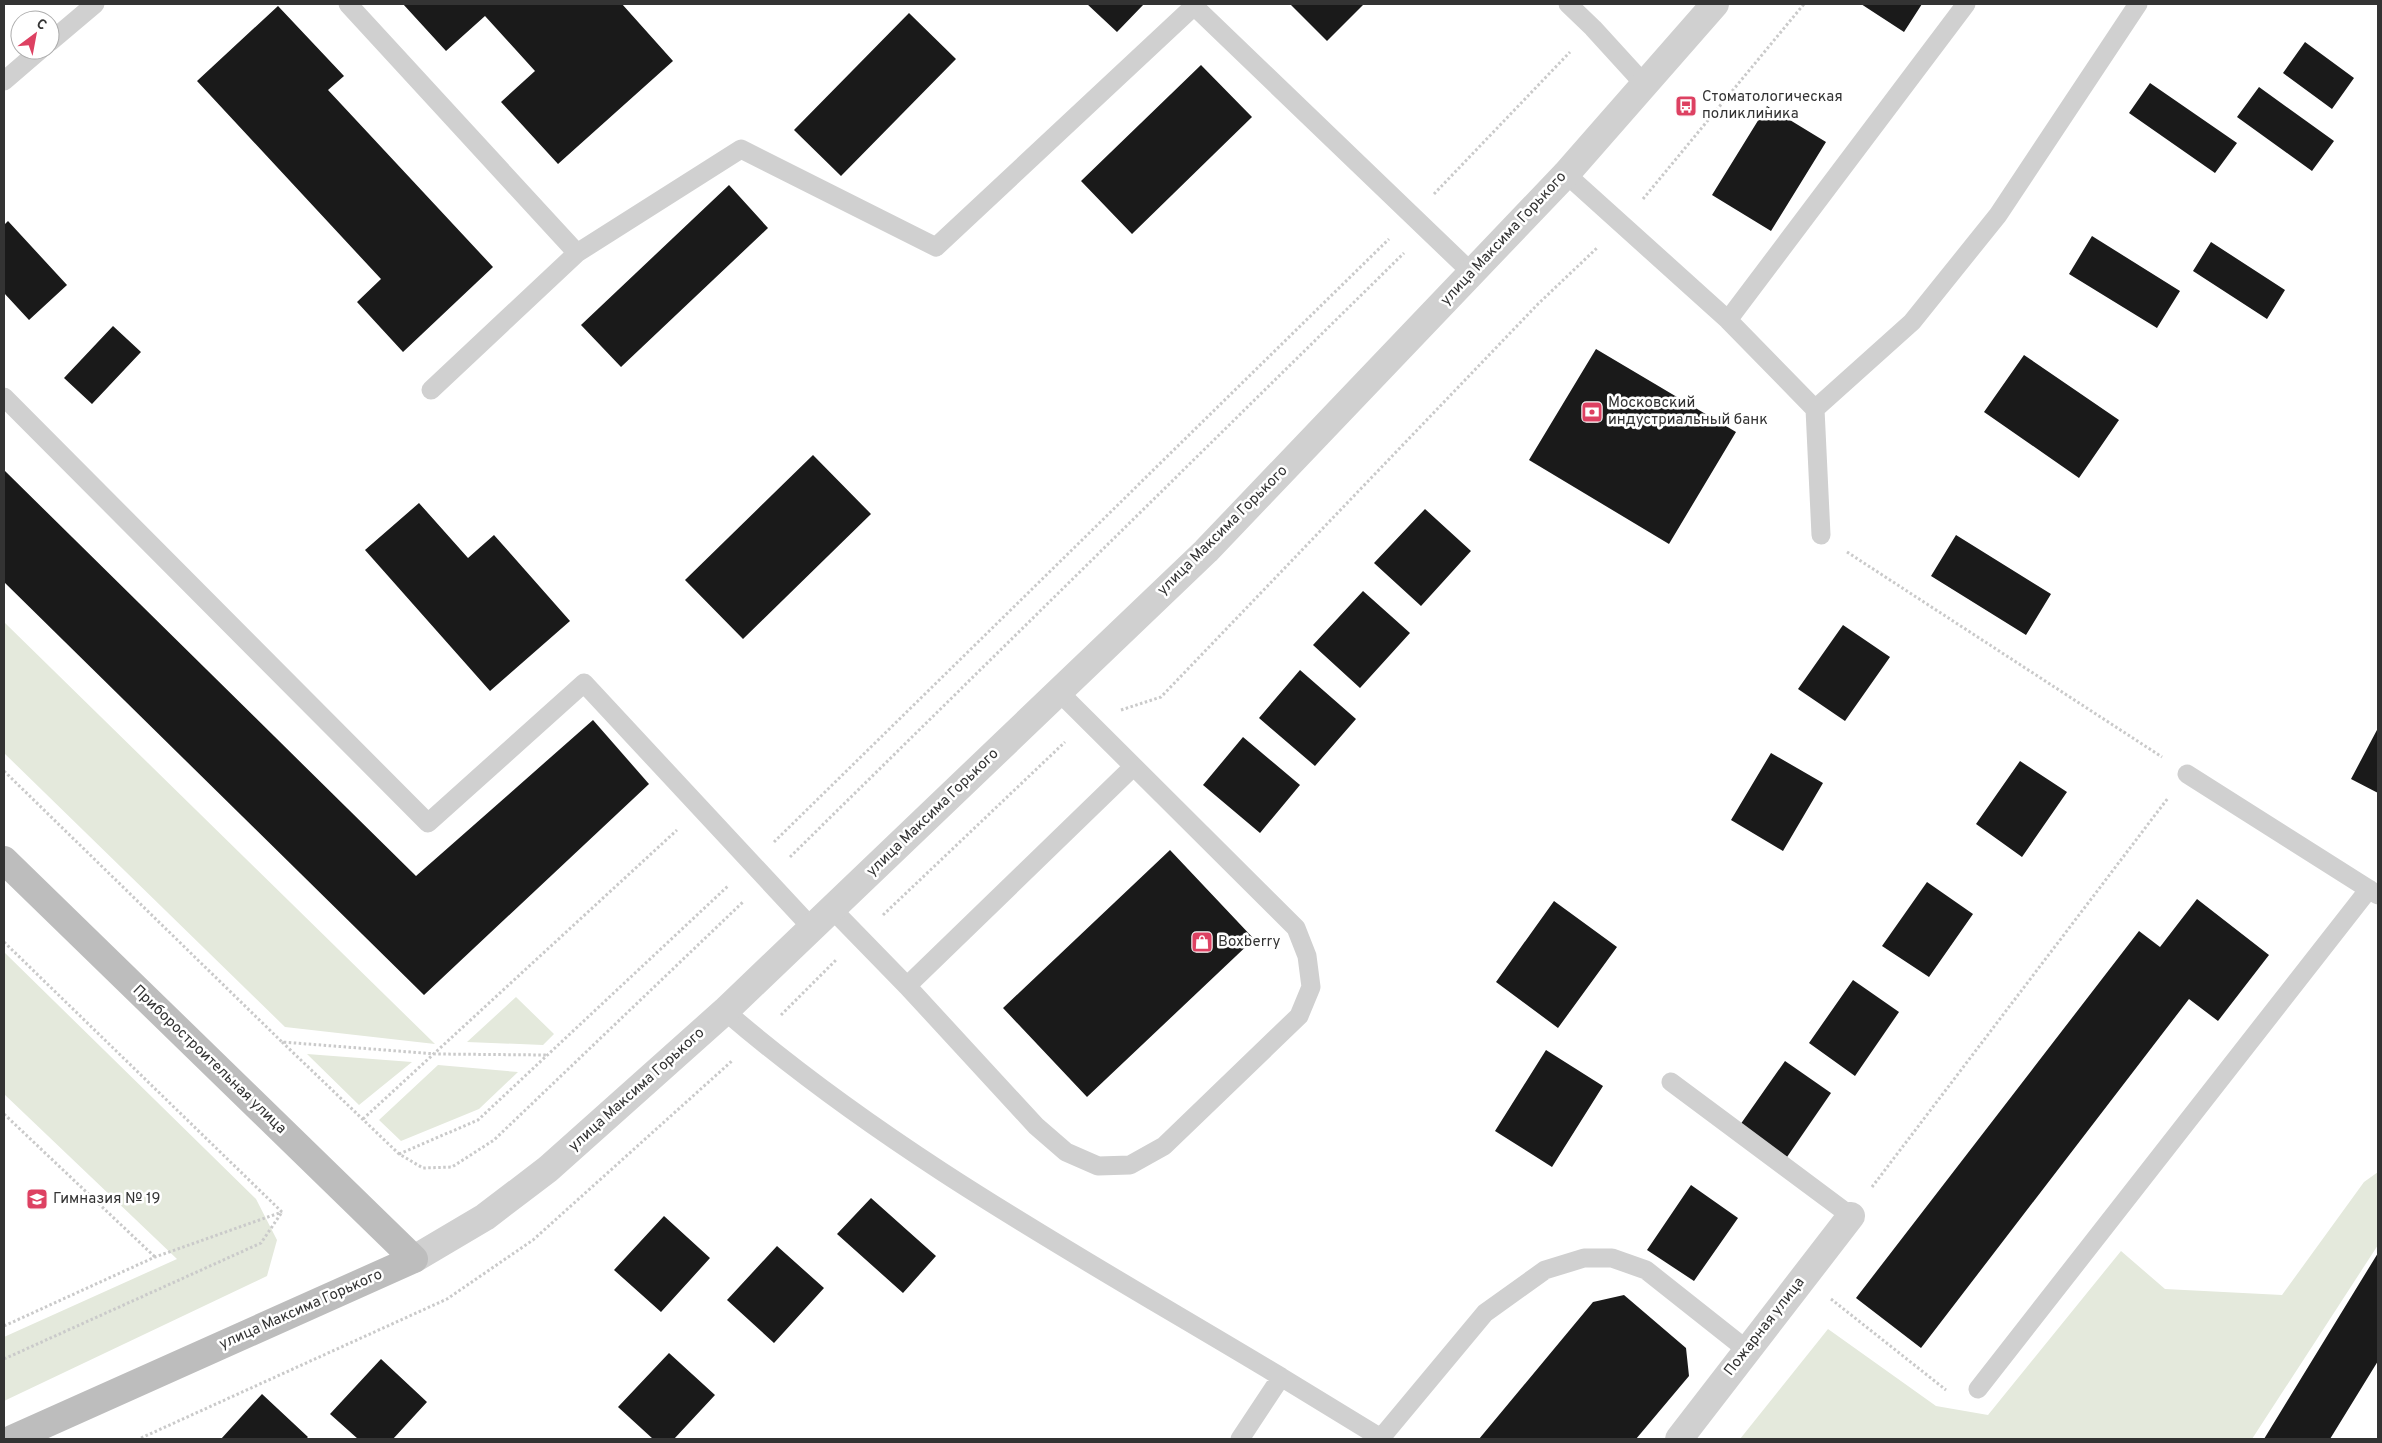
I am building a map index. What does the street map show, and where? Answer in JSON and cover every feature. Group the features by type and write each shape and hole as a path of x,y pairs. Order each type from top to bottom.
{"main road":[{"name":"Приборостроительная улица","path":"4,860 414,1259"},
{"name":"улица Максима Горького","path":"12,1439 414,1259"}],"street":[{"name":"улица Максима Горького","path":"414,1259 485,1218 548,1170 725,1011 1206,551 1566,174 1715,4"},
{"name":"Пожарная улица","path":"1680,1439 1851,1216"}],"lane":[{"path":"60,34 95,4"},
{"path":"348,4 577,253"},
{"path":"1568,4 1593,28 1645,85"},
{"path":"1728,320 1966,4"},
{"path":"1815,409 1912,322 1998,215 2138,4"},
{"path":"431,390 577,253 741,149 936,247 1194,6 1472,273"},
{"path":"4,81 28,60"},
{"path":"1566,174 1728,320 1815,409 1821,535"},
{"path":"4,397 428,823 584,683 751,865 812,928"},
{"path":"832,909 907,986 1036,1126 1066,1152 1098,1166 1130,1165 1164,1146 1299,1016 1310,987 1307,956 1296,928 1059,692"},
{"path":"907,986 1133,767"},
{"path":"1978,1389 2373,892 2187,774"},
{"path":"725,1011 818,1087 971,1191 1381,1439 1485,1313 1545,1270 1584,1258 1612,1258 1646,1270 1747,1350"},
{"path":"1671,1082 1851,1216"},
{"path":"1240,1439 1281,1377"}],"path":[{"path":"399,1154 478,1120 751,865 1412,216 1593,28"},
{"path":"4,771 399,1154 423,1168 452,1166 494,1140 766,880 1407,250 1412,216"},
{"path":"1821,535 2187,774 1851,1216"},
{"path":"363,1120 700,809"},
{"path":"4,942 282,1212"},
{"path":"282,1042 436,1054 548,1055"},
{"path":"4,1114 155,1258"},
{"path":"4,1326 155,1258 282,1212"},
{"path":"4,1359 261,1243 282,1212"},
{"path":"1803,1277 1946,1390 1978,1389"}],"shaded area":[{"path":"4,622 435,1044 285,1027 4,753"},
{"path":"4,952 256,1199 277,1240 267,1276 4,1401 4,1337 177,1259 4,1094"},
{"path":"516,997 554,1034 543,1045 467,1042"},
{"path":"307,1054 412,1062 359,1105"},
{"path":"438,1065 518,1072 479,1109 401,1141 379,1120"},
{"path":"2378,1172 2378,1245 2252,1439 1740,1439 1828,1329 1936,1406 1988,1415 2121,1251 2165,1289 2282,1295 2364,1182"}],"building":[{"path":"403,4 622,4 673,61 558,164 501,102 535,71 485,16 446,51"},
{"path":"1087,4 1144,4 1117,32"},
{"path":"1290,4 1364,4 1327,41"},
{"path":"1861,4 1922,4 1904,32"},
{"path":"278,6 344,76 328,90 493,267 403,352 357,302 381,279 197,81"},
{"path":"909,13 956,59 841,176 794,130"},
{"path":"2305,42 2354,78 2332,109 2283,73"},
{"path":"1201,65 1252,117 1132,234 1081,181"},
{"path":"2150,83 2237,143 2215,173 2129,113"},
{"path":"2259,87 2334,141 2312,171 2237,117"},
{"path":"1767,106 1826,142 1771,231 1712,195"},
{"path":"729,185 768,228 621,367 581,325"},
{"path":"8,221 67,285 29,320 4,293 4,225"},
{"path":"2092,236 2180,291 2157,328 2069,274"},
{"path":"2211,242 2285,290 2267,319 2193,271"},
{"path":"113,326 141,352 92,404 64,378"},
{"path":"1596,349 1736,432 1669,544 1529,460"},
{"path":"2024,355 2119,420 2079,478 1984,412"},
{"path":"813,455 871,514 743,639 685,580"},
{"path":"4,470 416,876 593,720 649,784 424,995 4,582"},
{"path":"419,503 468,558 494,535 570,621 490,691 365,550"},
{"path":"1425,509 1471,551 1421,606 1374,563"},
{"path":"1956,535 2051,594 2026,635 1931,576"},
{"path":"1363,591 1410,633 1360,688 1313,645"},
{"path":"1843,625 1890,657 1845,721 1798,689"},
{"path":"1300,670 1356,719 1315,766 1259,718"},
{"path":"2378,728 2378,793 2351,779"},
{"path":"1243,737 1300,785 1260,833 1203,785"},
{"path":"1771,753 1823,783 1783,851 1731,820"},
{"path":"2020,761 2067,792 2022,857 1976,824"},
{"path":"1170,850 1254,939 1087,1097 1003,1008"},
{"path":"1927,882 1973,914 1929,977 1882,946"},
{"path":"2197,899 2269,955 2218,1021 2189,999 1921,1348 1856,1298 2139,931 2160,947"},
{"path":"1554,901 1617,947 1558,1028 1496,982"},
{"path":"1853,980 1899,1012 1855,1076 1809,1043"},
{"path":"1546,1050 1603,1086 1552,1167 1495,1131"},
{"path":"1785,1061 1831,1093 1787,1157 1740,1125"},
{"path":"1691,1185 1738,1218 1694,1281 1647,1250"},
{"path":"871,1198 936,1256 903,1293 837,1234"},
{"path":"664,1216 710,1258 661,1312 614,1270"},
{"path":"777,1246 824,1288 774,1343 727,1300"},
{"path":"2378,1253 2378,1361 2330,1439 2264,1439"},
{"path":"1624,1295 1686,1348 1689,1376 1636,1439 1479,1439 1593,1302"},
{"path":"669,1353 715,1395 674,1439 653,1439 618,1407"},
{"path":"381,1359 427,1402 393,1439 358,1439 330,1414"},
{"path":"262,1394 308,1437 306,1439 221,1439"}],"place":[{"name":"Стоматологическая поликлиника","path":"1686,106"},
{"name":"Московский индустриальный банк","path":"1592,412"},
{"name":"Boxberry","path":"1202,942"},
{"name":"Гимназия № 19","path":"37,1199"}]}
